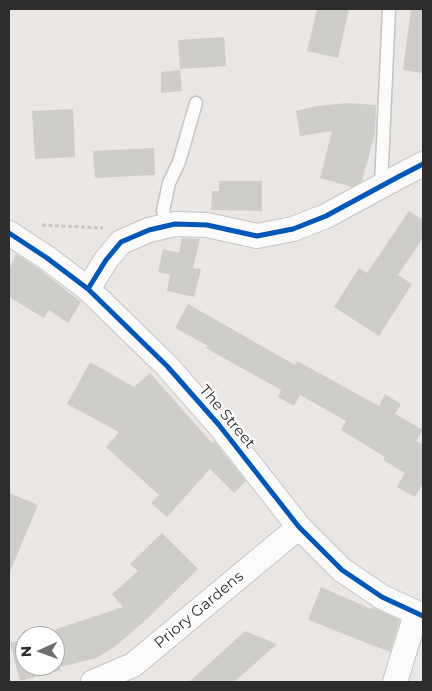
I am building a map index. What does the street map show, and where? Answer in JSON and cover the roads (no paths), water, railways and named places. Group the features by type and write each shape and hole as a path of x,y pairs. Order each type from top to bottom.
{"street":[{"path":"88,289 106,260 121,242 149,230 175,224 207,225 257,236 293,230 326,216 423,164"},
{"name":"The Street","path":"9,233 48,258 88,289 167,366 219,425 299,527 342,570 382,597 419,615"},
{"name":"Priory Gardens","path":"93,682 133,665 299,527"},
{"path":"395,682 419,615"}],"lane":[{"path":"381,186 389,9"},
{"path":"167,226 163,211 196,103"}]}
